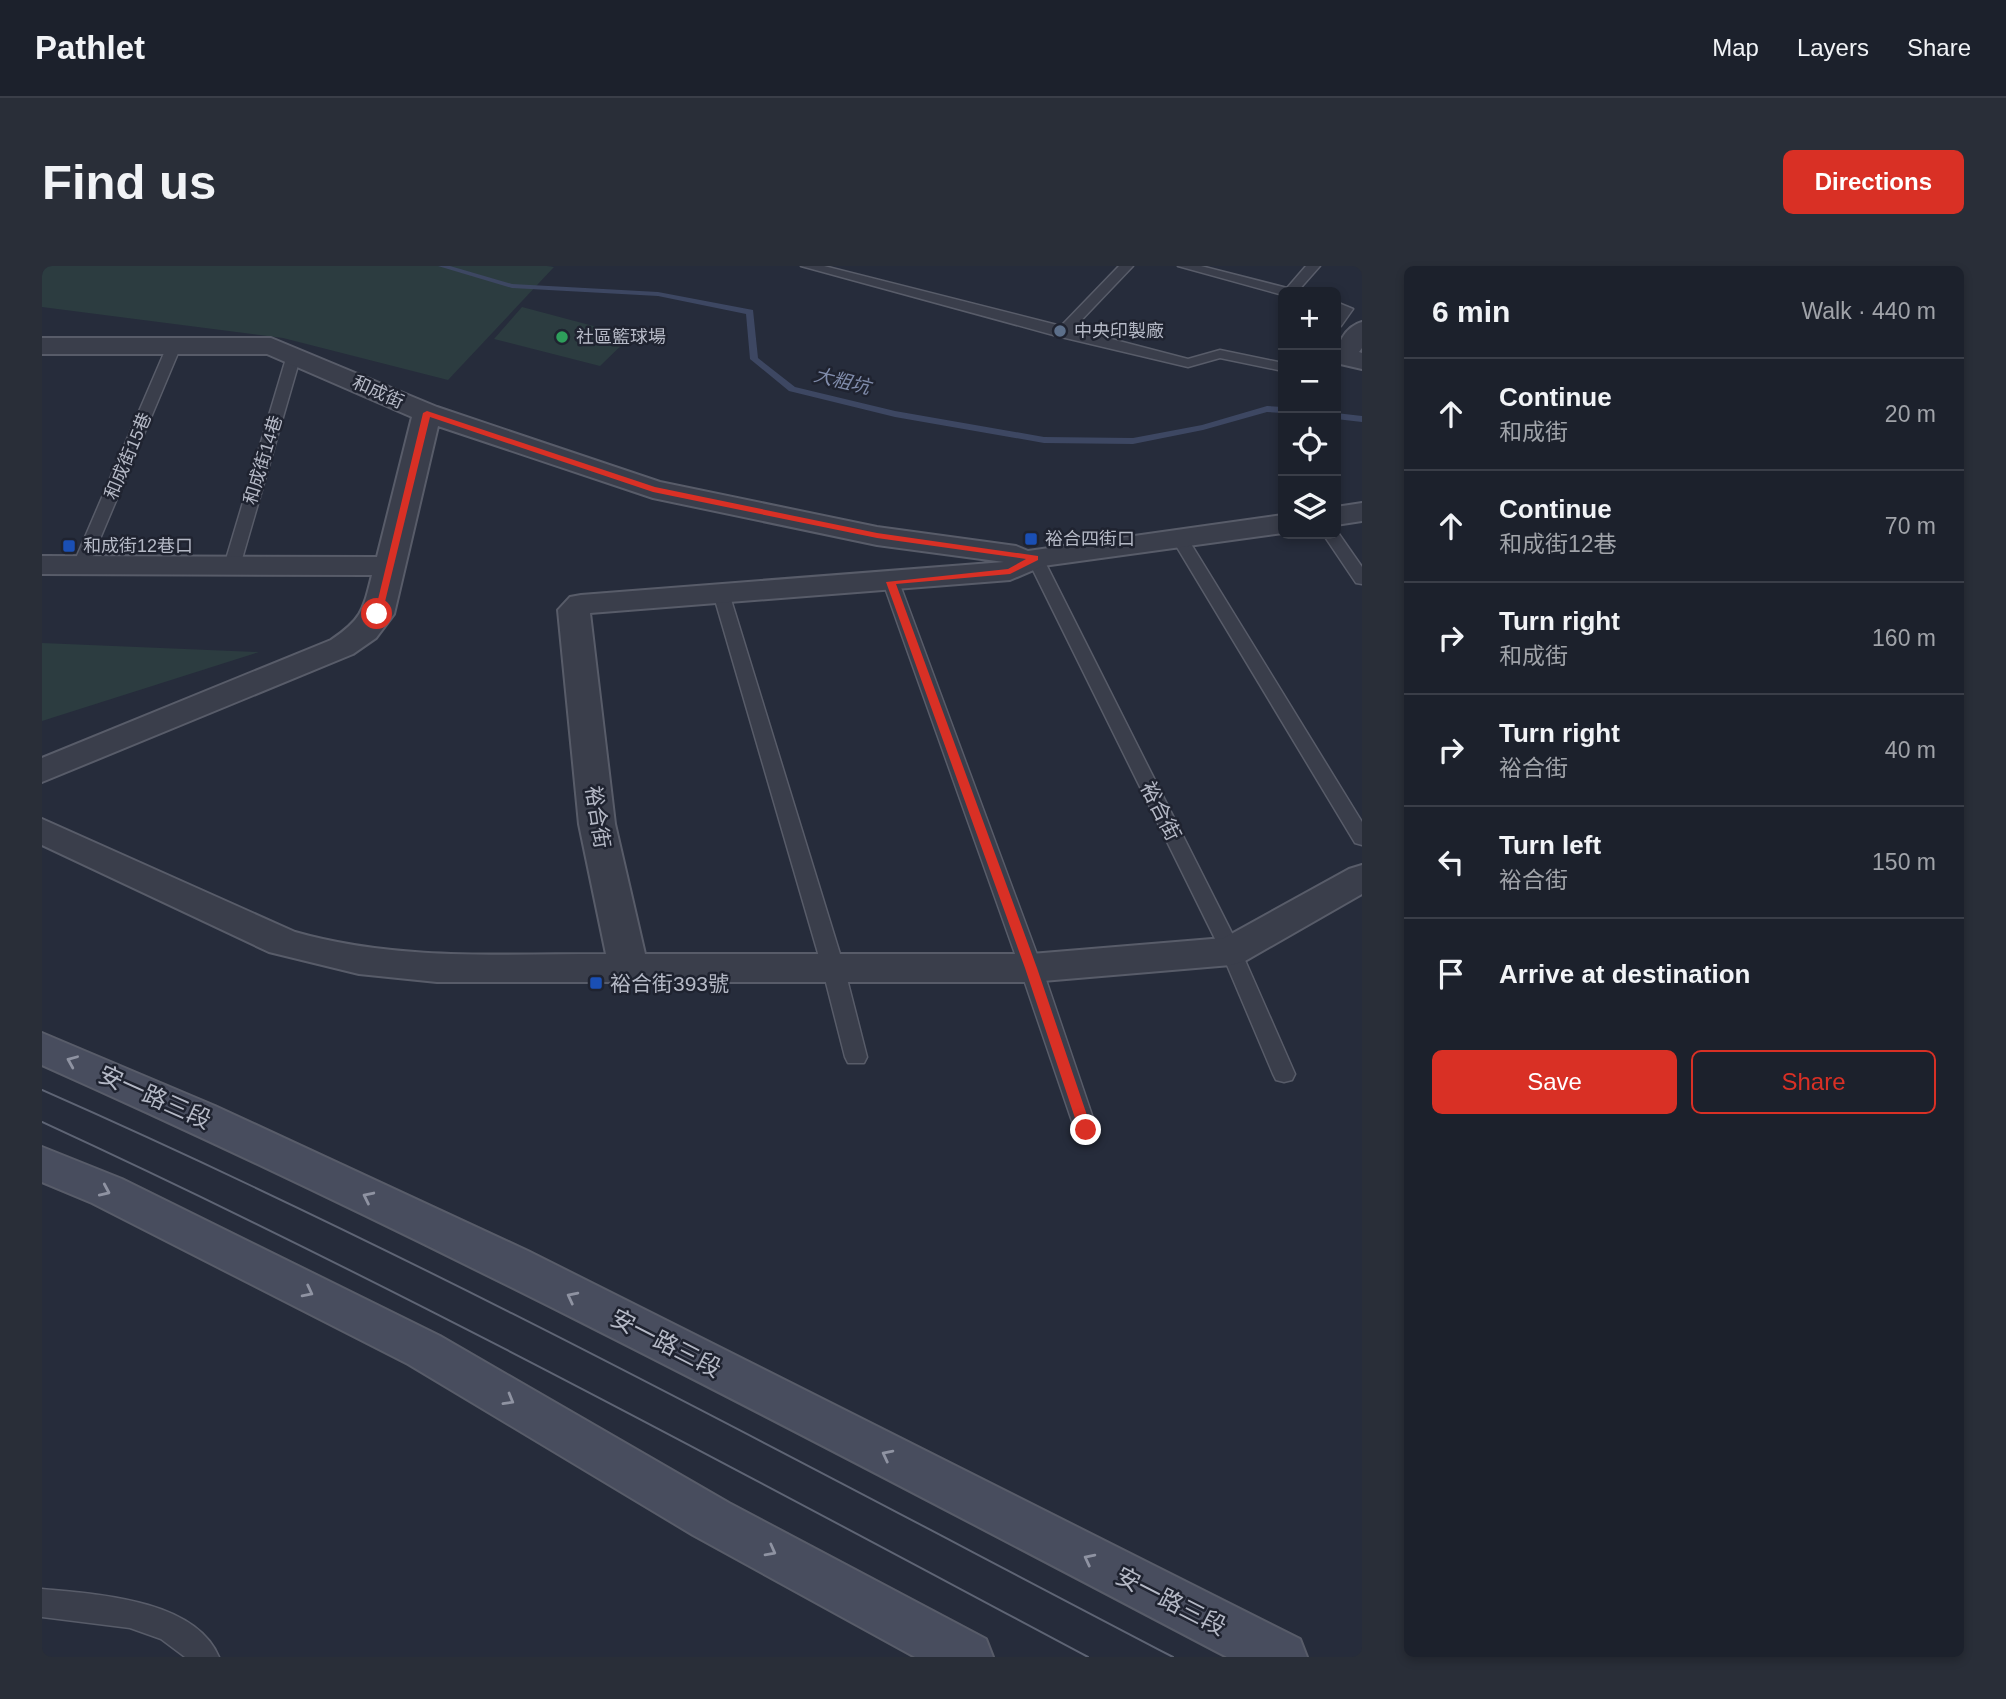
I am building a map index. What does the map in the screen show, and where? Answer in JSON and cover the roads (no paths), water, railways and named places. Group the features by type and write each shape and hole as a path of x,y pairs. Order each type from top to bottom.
{"street":[{"path":"1362,330 1342,357 1362,361"},
{"name":"和成街","path":"42,346 271,346 427,413 665,492 877,536 1035,558"},
{"path":"42,771 342,647 365,631 377,614 427,413"},
{"path":"1341,515 1362,512"},
{"name":"裕合街","path":"628,966 597,824 574,610 581,604 1010,571 1035,558 1278,525"},
{"path":"42,565 389,566"},
{"path":"42,831 282,942 322,955 375,964 437,968 1031,968 1231,951 1362,878"},
{"name":"安一路三段","path":"42,1048 191,1111 497,1259 1281,1657"},
{"path":"42,1164 107,1191 424,1350 711,1519 967,1657"}],"lane":[{"path":"808,266 1188,363 1220,354 1278,366"},
{"path":"1062,333 1126,266"},
{"path":"1187,266 1278,289"},
{"path":"1294,287 1313,266"},
{"name":"和成街15巷","path":"81,565 174,346"},
{"name":"和成街14巷","path":"232,566 294,355"},
{"path":"1335,539 1362,579"},
{"path":"1180,540 1362,838"},
{"name":"裕合街","path":"1035,558 1231,951 1284,1074"},
{"path":"891,582 1031,968 1086,1130"},
{"path":"721,593 833,967 856,1057"},
{"path":"42,1603 132,1613 190,1637 205,1657"}],"waterway":[{"name":"大粗坑","path":"442,266 512,286 658,294 750,312 754,359 792,389 895,414 1044,440 1133,441 1203,427 1267,409 1278,410"},
{"name":"大粗坑","path":"1341,417 1362,419"}],"tram line":[{"path":"42,1090 186,1155 471,1293 1173,1657"},
{"path":"42,1122 438,1315 1088,1657"}],"place":[{"name":"中央印製廠","path":"1060,331"},
{"name":"社區籃球場","path":"562,337"},
{"name":"裕合四街口","path":"1031,539"},
{"name":"和成街12巷口","path":"69,546"},
{"name":"裕合街393號","path":"596,983"}]}
